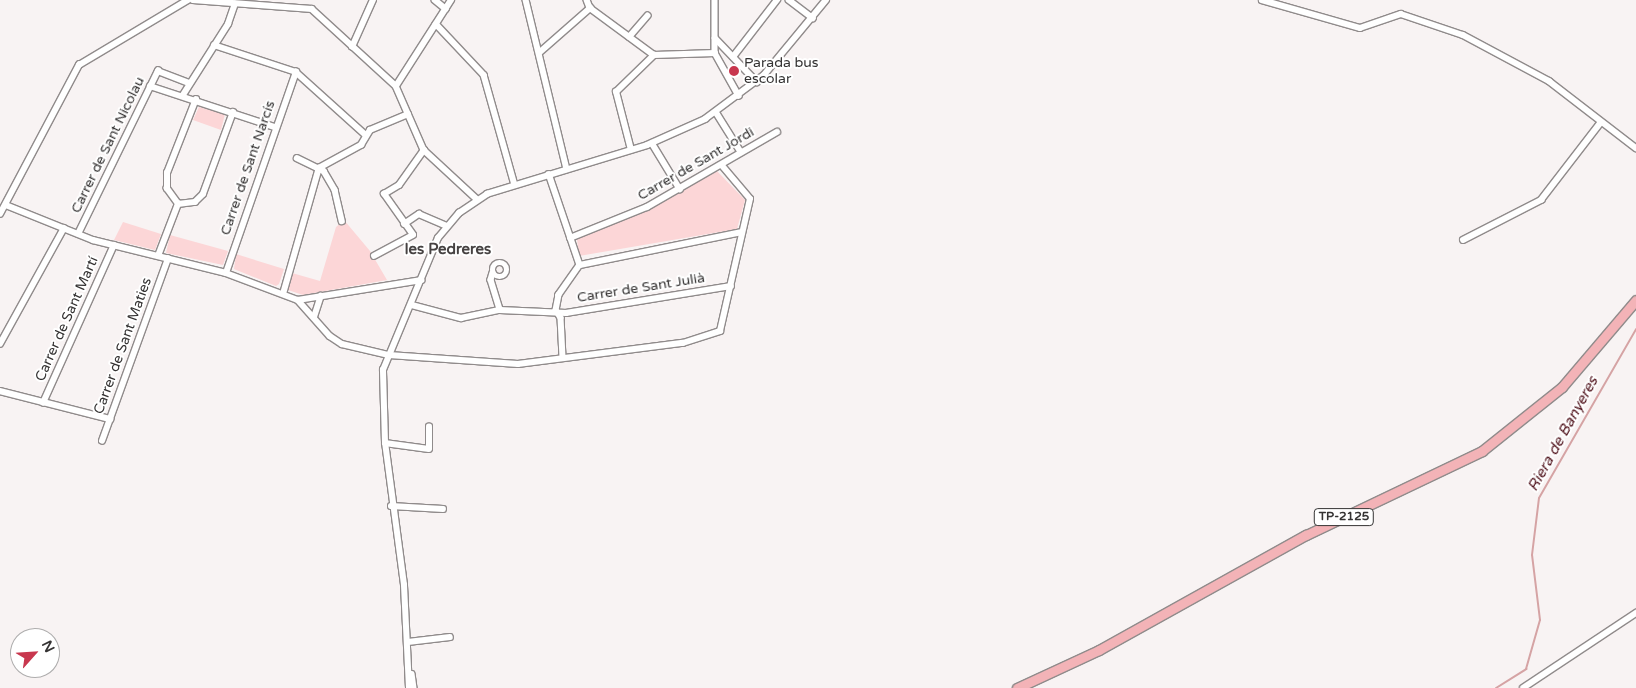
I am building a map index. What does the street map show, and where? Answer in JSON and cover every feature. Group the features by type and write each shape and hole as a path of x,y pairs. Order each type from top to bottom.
{"main road":[{"name":"TP-2125","path":"1017,688 1099,650 1306,535 1482,451 1562,387 1636,300"}],"street":[{"path":"0,214 79,65 188,0"},
{"path":"193,0 235,4 281,3 312,10 396,86 424,150 477,199"},
{"path":"352,47 373,0"},
{"path":"435,0 446,9"},
{"path":"396,86 451,0"},
{"path":"526,0 567,169"},
{"path":"587,0 590,8 654,55 715,53"},
{"path":"715,0 715,53 739,96"},
{"path":"732,56 777,0"},
{"path":"789,0 813,18"},
{"path":"409,688 404,584 391,506 385,444 383,370 412,305 433,246 447,226 477,199 515,184 652,143 716,112 756,82 813,18 826,0"},
{"path":"1262,0 1360,28 1398,14 1418,18 1504,54 1549,81 1636,148"},
{"path":"183,95 214,45 235,4"},
{"path":"540,52 590,8"},
{"path":"629,37 647,16"},
{"path":"436,24 484,75 515,184"},
{"path":"715,38 756,82"},
{"path":"214,45 296,72 366,135"},
{"path":"630,150 616,92 654,55"},
{"name":"Carrer de Sant Nicolau","path":"78,234 158,71 190,82"},
{"name":"Carrer de Sant Narcís","path":"226,273 275,127 296,72"},
{"path":"150,86 196,99 275,127"},
{"path":"178,204 167,189 167,173 196,99"},
{"path":"178,204 195,202 203,194 233,112"},
{"path":"716,112 741,152"},
{"path":"283,294 319,168 361,144 366,135 408,114"},
{"path":"1463,240 1539,202 1601,122"},
{"name":"Carrer de Sant Jordi","path":"570,238 648,207 722,166 741,152 777,132"},
{"path":"652,143 680,189"},
{"path":"374,256 413,235 384,194 399,185 424,150"},
{"path":"297,158 319,168 336,190 342,221"},
{"path":"6,205 78,234 226,273 298,300 342,344 389,355 484,364 564,358 683,343 722,329 750,199 722,166"},
{"path":"549,174 580,265"},
{"path":"158,256 178,204"},
{"path":"404,224 419,214 447,226"},
{"path":"0,344 64,228"},
{"path":"564,358 561,318 556,310 559,295 580,265 742,232"},
{"name":"Carrer de Sant Martí","path":"43,403 114,245"},
{"name":"Carrer de Sant Maties","path":"102,441 168,259"},
{"path":"494,276 500,310"},
{"path":"298,300 421,280"},
{"name":"Carrer de Sant Julià","path":"412,305 461,318 500,310 556,310 566,314 731,286"},
{"path":"314,318 321,296"},
{"path":"0,392 110,418"},
{"path":"385,444 429,449 429,427"},
{"path":"391,506 443,509"},
{"path":"1523,688 1636,613"},
{"path":"408,642 450,637"},
{"path":"408,642 414,688"}],"shaded area":[{"path":"199,107 225,114 221,130 193,120"},
{"path":"717,171 745,200 737,229 579,256 577,239 654,207"},
{"path":"344,220 370,251 387,280 303,295 288,290 292,273 320,281 336,227"},
{"path":"123,222 161,234 155,250 114,240"},
{"path":"170,235 228,251 223,265 166,253"},
{"path":"236,254 284,269 279,284 276,286 234,269"}],"waterway":[{"name":"Riera de Banyeres","path":"1496,688 1526,669 1540,620 1532,555 1539,498 1636,329"}],"place":[{"name":"Parada bus escolar","path":"734,71"}],"district":[{"name":"les Pedreres","path":"448,250"}]}
